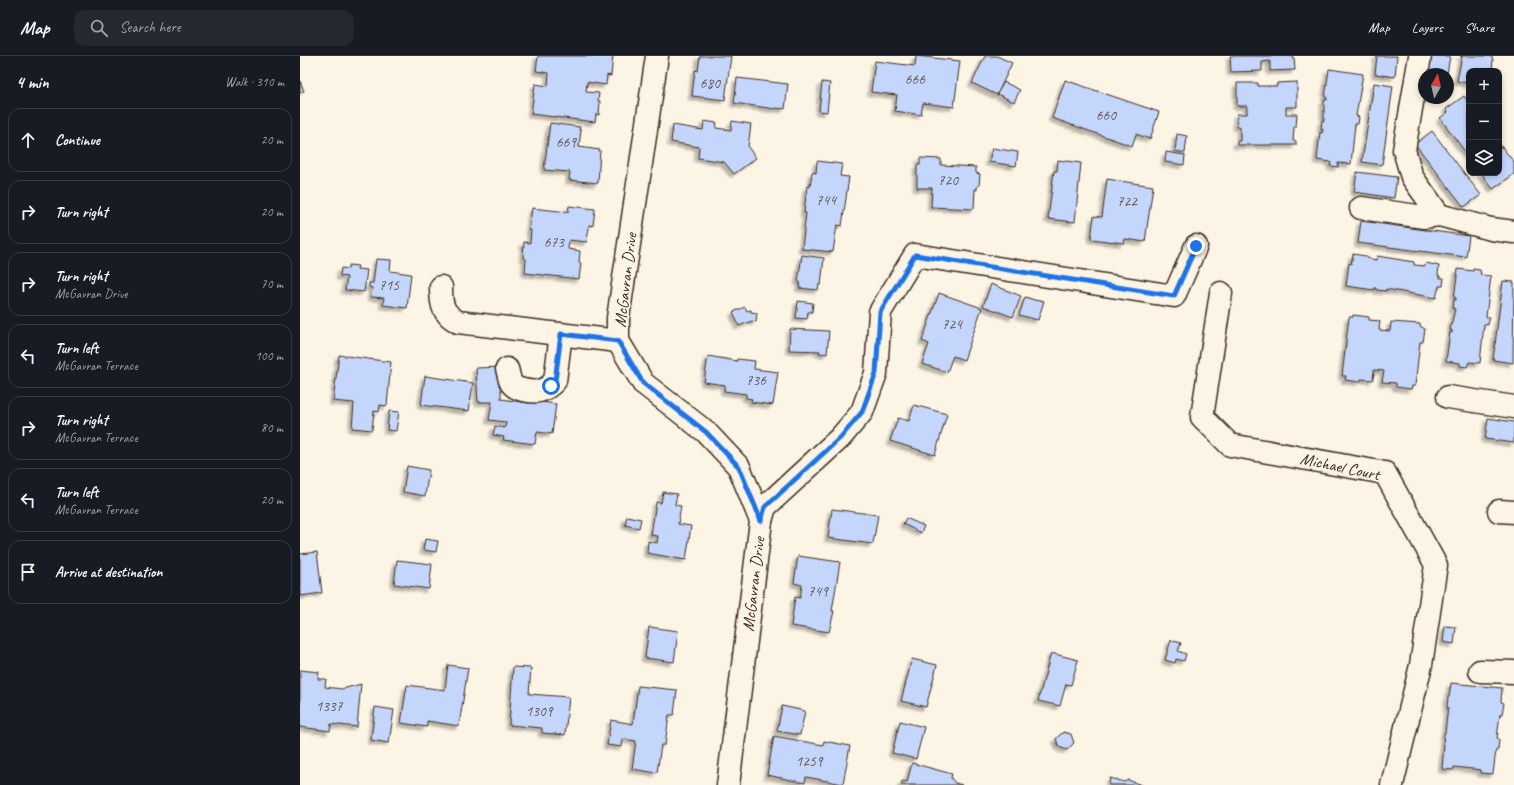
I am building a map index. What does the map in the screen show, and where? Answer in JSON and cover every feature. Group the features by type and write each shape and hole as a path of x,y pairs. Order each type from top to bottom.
{"street":[{"name":"McGavran Drive","path":"657,56 618,318 618,341 643,383 706,432 739,467 761,521 728,785"},
{"path":"1420,56 1404,150 1412,177 1439,215"},
{"path":"1361,208 1424,217 1439,215 1492,229 1514,232"},
{"path":"761,521 765,507 840,438 862,412 876,373 880,312 915,255 1174,296 1196,246"},
{"path":"441,287 441,305 452,318 458,322 618,341"},
{"name":"Michael Court","path":"1221,293 1202,417 1230,445 1385,473 1436,565 1421,665 1392,785"},
{"path":"508,369 511,384 519,389 535,392 544,390 555,381 561,334"},
{"path":"1448,397 1514,407"},
{"path":"1480,671 1514,672"}],"building":[{"path":"538,56 613,56 611,76 607,75 606,85 587,82 586,92 599,93 599,115 596,114 595,122 531,114 535,84 548,86 549,73 536,71"},
{"path":"700,56 731,56 725,100 692,96 695,70 698,71"},
{"path":"916,56 960,61 954,107 923,103 921,115 895,111 897,95 871,92 875,61 915,66"},
{"path":"985,56 997,56 1012,63 997,95 972,83"},
{"path":"1230,56 1293,56 1295,70 1270,71 1270,61 1262,62 1262,71 1231,72"},
{"path":"1377,56 1397,56 1395,77 1375,74"},
{"path":"1429,56 1450,56 1448,68 1428,68"},
{"path":"1462,56 1492,56 1492,68 1466,68 1466,83 1457,81"},
{"path":"1329,69 1363,74 1356,116 1359,117 1358,124 1355,124 1351,164 1338,163 1338,167 1330,166 1331,162 1317,160 1320,132 1322,133 1323,129 1321,129 1322,120 1324,121 1324,100 1327,100 1325,97"},
{"path":"737,78 788,84 785,109 734,103"},
{"path":"1065,80 1159,112 1150,139 1136,134 1132,146 1052,118"},
{"path":"300,81 304,91 300,93"},
{"path":"822,82 830,83 827,112 819,111"},
{"path":"1004,82 1020,90 1014,102 997,94"},
{"path":"1297,82 1297,107 1286,107 1286,114 1297,114 1293,141 1296,141 1296,145 1237,145 1237,141 1240,141 1240,127 1237,127 1237,114 1247,114 1247,106 1237,106 1237,83 1258,83 1258,86 1277,86 1277,83"},
{"path":"1374,83 1393,86 1382,165 1362,162"},
{"path":"1464,96 1466,99 1466,153 1440,118 1448,112 1446,109"},
{"path":"704,121 717,123 716,128 731,130 732,121 751,124 748,147 756,158 734,174 724,162 698,158 699,147 671,142 673,125 703,130"},
{"path":"550,123 580,127 579,147 600,150 598,183 569,180 570,172 544,170"},
{"path":"1432,131 1481,195 1464,207 1415,144"},
{"path":"1177,134 1187,136 1185,153 1175,151"},
{"path":"1502,147 1514,162 1514,174 1493,189 1483,176 1502,176"},
{"path":"992,148 1018,152 1016,166 989,162"},
{"path":"1166,152 1185,155 1184,165 1165,162"},
{"path":"920,158 941,159 941,165 976,167 976,173 980,174 979,186 977,186 977,190 975,189 974,209 931,207 932,188 917,188 917,165 920,165"},
{"path":"1058,160 1081,163 1075,222 1048,219 1054,171 1057,171"},
{"path":"817,161 842,164 840,176 849,177 842,226 837,225 833,252 802,249 807,186 810,187 812,172 816,173"},
{"path":"1357,172 1397,177 1394,198 1354,192"},
{"path":"1107,179 1153,186 1145,242 1125,239 1124,243 1091,239 1094,216 1102,217"},
{"path":"569,206 595,209 593,226 589,225 587,242 569,240 568,249 580,251 579,263 581,263 579,279 525,273 526,259 523,258 524,242 530,243 531,230 529,230 532,208 568,212"},
{"path":"1361,221 1469,236 1466,257 1358,243"},
{"path":"1353,254 1366,256 1366,258 1376,260 1377,256 1414,262 1414,265 1425,266 1426,263 1439,266 1438,275 1440,278 1444,278 1443,286 1439,286 1436,298 1386,289 1386,291 1376,290 1376,288 1374,288 1374,290 1346,286 1349,263 1351,264"},
{"path":"802,255 824,258 821,285 819,284 818,290 799,288 800,282 798,281"},
{"path":"376,259 391,260 390,271 411,274 407,308 383,305 384,298 371,297 372,288 369,287 369,283 373,283"},
{"path":"349,265 358,266 357,269 367,270 364,292 345,290 347,277 340,276 341,268 348,269"},
{"path":"1458,269 1473,271 1473,269 1480,270 1481,275 1491,276 1486,317 1489,317 1488,325 1484,324 1480,363 1469,362 1467,367 1460,366 1460,363 1446,361 1450,332 1452,333 1452,330 1450,330 1455,309 1453,309 1454,300 1456,300 1456,298 1454,298"},
{"path":"1503,281 1514,282 1513,363 1493,360"},
{"path":"991,284 1021,296 1013,317 983,306"},
{"path":"939,293 982,308 964,360 953,356 947,372 922,364 929,344 922,341"},
{"path":"1025,297 1038,301 1044,301 1038,320 1019,315"},
{"path":"798,301 813,303 812,312 808,312 807,319 796,318"},
{"path":"745,307 747,311 751,310 751,312 757,313 756,322 752,321 739,326 733,312"},
{"path":"1353,315 1369,317 1369,320 1380,321 1379,330 1390,331 1391,322 1420,324 1420,326 1425,329 1423,342 1420,342 1415,386 1412,386 1411,389 1396,387 1396,383 1382,382 1384,371 1374,370 1373,380 1361,379 1360,382 1345,380 1346,376 1342,376 1349,317 1353,317"},
{"path":"790,329 829,331 827,354 819,353 820,351 789,350"},
{"path":"339,355 391,362 387,406 380,405 379,412 374,411 372,430 352,428 354,403 333,401"},
{"path":"708,356 737,361 737,359 755,361 754,369 778,372 773,405 751,402 752,399 746,398 746,394 724,391 725,385 704,382"},
{"path":"501,367 501,399 529,403 529,400 556,404 552,434 537,432 535,444 503,440 504,437 493,435 495,426 505,428 506,422 489,420 492,402 478,402 476,368"},
{"path":"425,376 473,383 469,411 421,405"},
{"path":"914,405 947,414 935,455 890,441 898,418 909,421"},
{"path":"389,411 399,412 396,431 387,430"},
{"path":"1488,418 1514,422 1514,443 1485,439"},
{"path":"407,466 429,470 425,496 403,492"},
{"path":"663,492 677,494 675,505 681,506 678,524 691,526 686,560 647,553 648,541 657,543 658,536 651,535 656,502 661,503"},
{"path":"832,509 878,515 873,544 828,538"},
{"path":"627,516 641,519 639,528 625,525"},
{"path":"906,518 924,526 921,533 903,524"},
{"path":"425,539 438,541 436,552 423,550"},
{"path":"317,552 322,593 300,596 300,554"},
{"path":"798,556 840,562 832,611 834,611 829,632 791,626 795,597 800,598 802,585 794,583"},
{"path":"397,560 432,564 429,589 394,584"},
{"path":"1445,626 1456,627 1454,644 1443,642"},
{"path":"649,627 678,631 674,662 645,658"},
{"path":"1171,640 1181,643 1178,651 1186,654 1184,661 1176,659 1175,663 1165,660"},
{"path":"1051,653 1078,660 1071,685 1066,684 1060,706 1038,701"},
{"path":"912,659 937,665 926,707 901,701"},
{"path":"448,665 468,668 459,726 427,721 427,727 401,723 407,685 445,690"},
{"path":"513,667 531,668 529,694 569,697 565,735 542,733 542,728 509,725"},
{"path":"300,670 319,672 318,679 326,679 325,687 342,689 361,684 357,727 331,724 330,731 300,727"},
{"path":"1451,683 1502,688 1501,702 1504,703 1502,714 1500,714 1497,738 1499,739 1498,750 1496,750 1493,774 1481,773 1481,770 1454,767 1453,770 1442,769 1444,733"},
{"path":"638,686 677,690 674,715 669,715 665,745 661,745 657,773 632,769 636,741 623,739 622,747 607,745 611,720 633,724"},
{"path":"782,706 805,711 800,735 777,731"},
{"path":"375,707 394,710 389,743 371,740"},
{"path":"900,721 924,727 916,759 892,753"},
{"path":"1063,732 1071,734 1074,743 1067,750 1059,747 1056,739"},
{"path":"774,736 823,745 824,741 850,746 843,784 806,777 805,783 767,775"},
{"path":"912,763 952,774 951,778 955,783 962,785 901,785 902,781 907,782"},
{"path":"1110,778 1125,782 1128,780 1142,785 1109,785"}],"route":[{"path":"551,386 555,381 561,334 618,341 643,383 706,432 739,467 761,521 765,507 840,438 862,412 876,373 880,312 915,255 1174,296 1196,246"}]}
